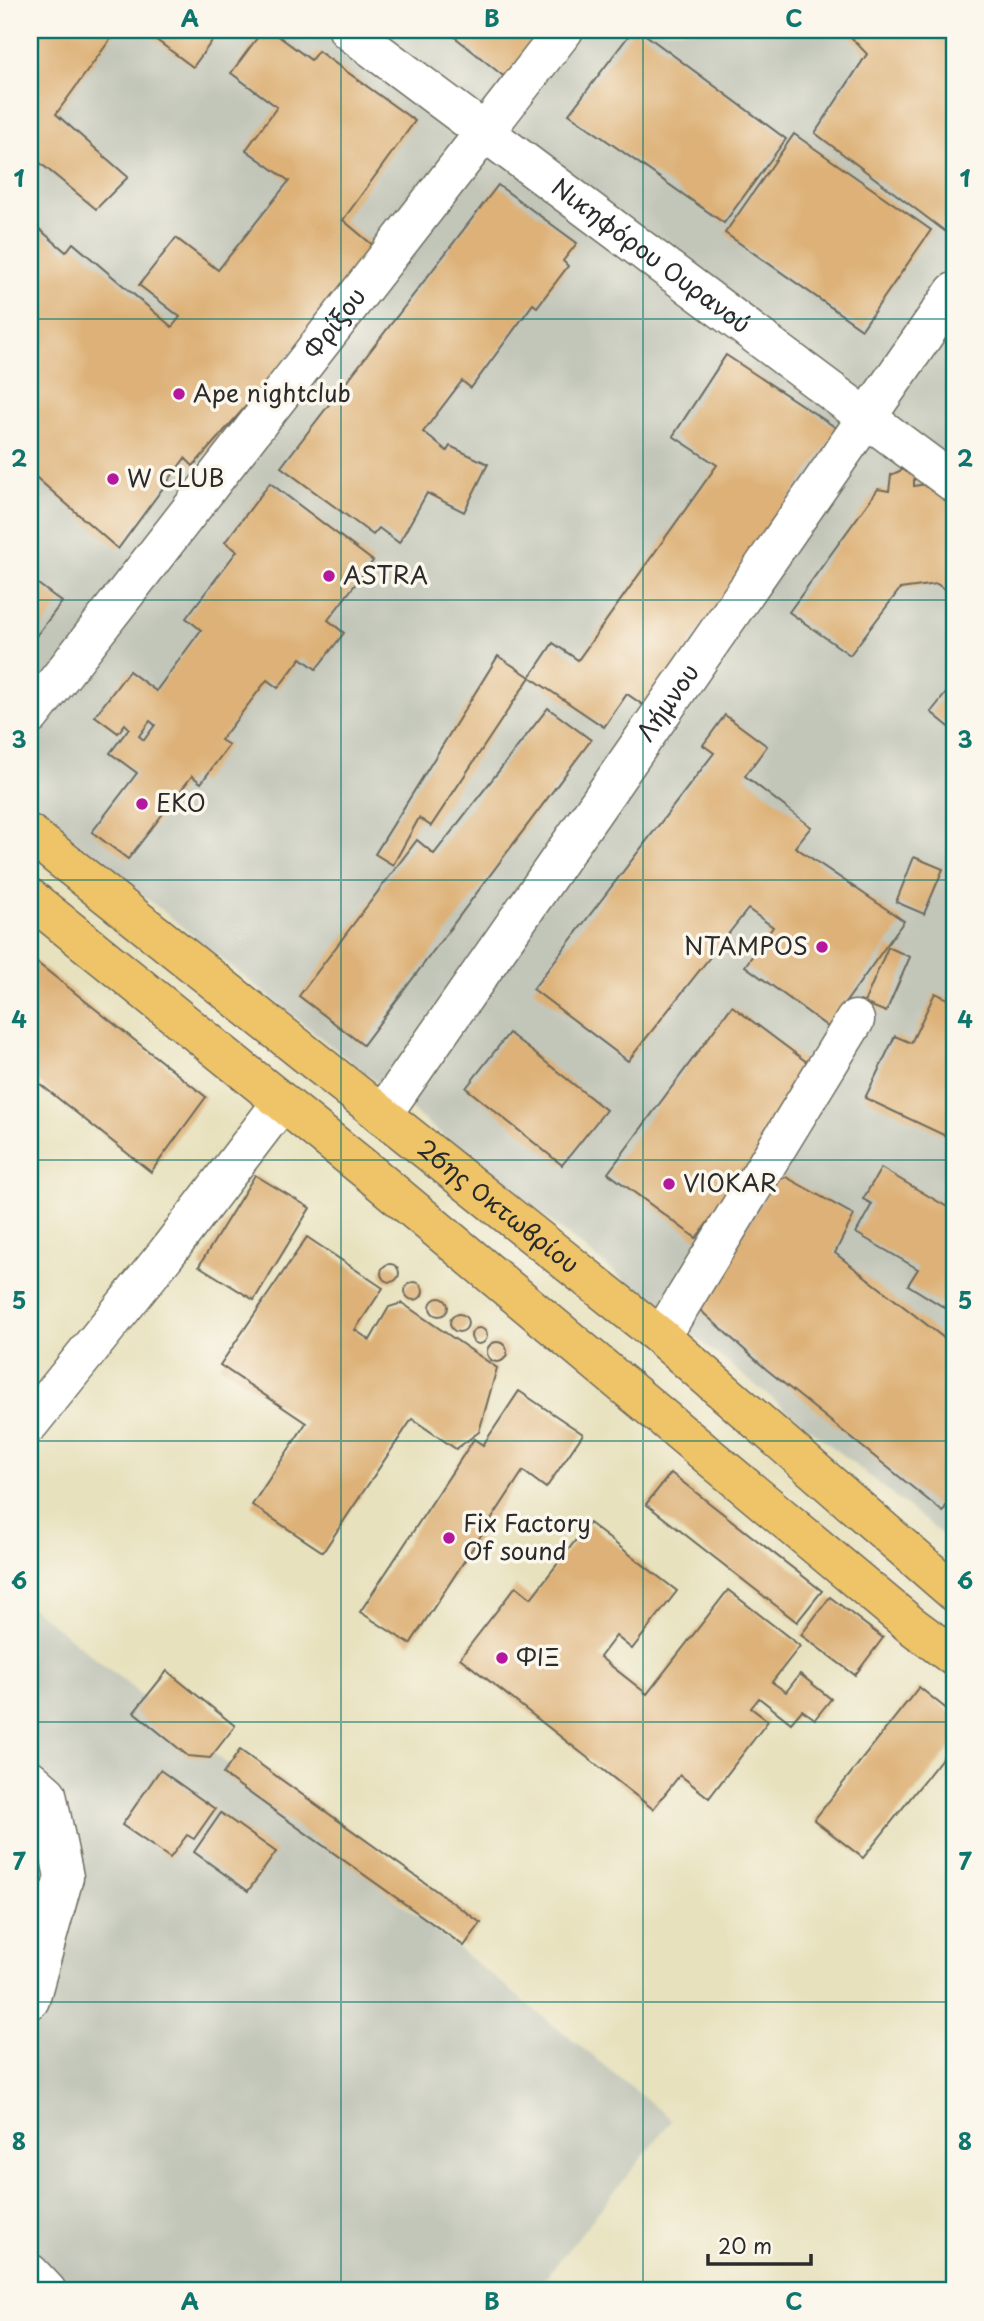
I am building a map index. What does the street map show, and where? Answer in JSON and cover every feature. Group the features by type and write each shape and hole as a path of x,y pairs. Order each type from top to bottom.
{"main road":[{"name":"26ης Οκτωβρίου","path":"30,834 661,1336 950,1577"},
{"path":"30,898 282,1102 911,1625 954,1657"}],"street":[{"name":"Νικηφόρου Ουρανού","path":"348,30 954,483"},
{"name":"Φρίξου","path":"30,716 564,30"},
{"name":"Λήμνου","path":"382,1115 954,292"},
{"path":"661,1336 855,1020"},
{"path":"30,1423 166,1254 282,1102"},
{"path":"30,1779 47,1794 64,1877 30,2000"},
{"path":"30,2273 47,2291"}],"shaded area":[{"path":"30,30 954,30 954,1544 30,805"},
{"path":"30,1606 672,2120 535,2291 30,2291"}],"building":[{"path":"30,30 117,30 56,114 128,177 96,209 34,158 30,168"},
{"path":"149,30 220,30 193,67 147,33"},
{"path":"263,30 270,30 311,60 318,51 415,121 343,220 375,247 256,395 193,466 185,458 118,549 30,472 30,297 36,289 30,284 30,221 66,252 73,243 172,327 180,317 139,285 176,238 218,270 289,181 246,150 277,107 231,73"},
{"path":"446,30 562,30 512,83"},
{"path":"633,30 639,30 786,139 724,223 569,114"},
{"path":"844,30 954,30 954,238 815,133 867,54"},
{"path":"794,134 931,230 862,329 725,233"},
{"path":"498,185 577,243 563,261 568,266 537,307 533,304 471,388 462,381 423,432 447,451 450,446 488,464 464,512 427,493 399,543 379,528 373,535 281,467"},
{"path":"726,355 838,429 646,707 627,694 604,727 530,677 553,643 578,660 717,465 673,436"},
{"path":"904,469 914,477 914,486 926,484 954,505 954,596 937,584 900,589 850,655 789,612 878,489 889,491 891,475"},
{"path":"270,483 373,561 328,620 344,633 316,669 301,658 278,688 267,680 221,740 229,745 201,783 192,776 128,859 92,832 137,773 110,753 129,728 125,724 118,733 95,716 129,671 156,691 201,630 186,618 237,551 225,542","holes":["150,721 155,725 144,740 139,736"]},
{"path":"30,578 62,602 30,644"},
{"path":"498,656 530,677 431,826 419,818 393,865 375,854"},
{"path":"954,683 954,731 931,712"},
{"path":"548,708 591,740 363,1045 299,996 417,840 434,854"},
{"path":"725,715 767,746 745,776 811,827 795,847 904,921 828,1027 745,966 773,927 748,909 628,1061 533,989 714,753 703,745"},
{"path":"914,857 943,869 924,914 896,902"},
{"path":"888,947 910,957 886,1012 864,1003"},
{"path":"30,957 206,1097 151,1172 30,1076"},
{"path":"935,993 954,1002 952,1139 865,1098 895,1036 911,1043"},
{"path":"732,1006 820,1072 696,1238 608,1173"},
{"path":"509,1033 606,1110 562,1165 466,1088"},
{"path":"881,1168 954,1211 954,1304 950,1311 908,1285 918,1269 856,1233 872,1204 863,1199"},
{"path":"255,1175 310,1208 254,1300 199,1266"},
{"path":"786,1177 854,1215 835,1253 944,1338 954,1326 954,1490 943,1512 766,1369 700,1310 773,1182"},
{"path":"307,1237 383,1288 355,1330 370,1340 389,1307 402,1303 497,1368 479,1432 456,1449 412,1419 323,1552 252,1505 306,1423 220,1365"},
{"path":"386,1264 394,1264 399,1273 397,1280 386,1282 381,1277 381,1269"},
{"path":"414,1282 420,1285 423,1291 420,1297 414,1300 408,1297 405,1291 408,1285"},
{"path":"435,1298 443,1298 448,1307 446,1314 435,1316 430,1311 430,1303"},
{"path":"455,1314 463,1314 468,1323 466,1330 455,1332 450,1327 450,1319"},
{"path":"476,1328 482,1328 487,1336 485,1342 476,1344 471,1339 471,1333"},
{"path":"497,1342 504,1345 507,1352 504,1359 497,1362 490,1359 487,1352 490,1345"},
{"path":"519,1391 583,1434 546,1488 523,1471 410,1644 360,1612 474,1439 483,1445"},
{"path":"671,1473 822,1591 797,1622 646,1504"},
{"path":"589,1523 677,1591 632,1649 616,1636 600,1657 647,1694 728,1590 800,1646 772,1682 786,1692 800,1674 831,1699 815,1719 802,1710 791,1723 759,1698 751,1708 768,1721 709,1798 680,1775 653,1809 460,1658 516,1586 531,1598"},
{"path":"830,1597 883,1638 855,1675 801,1635"},
{"path":"167,1671 235,1726 210,1758 188,1756 134,1712"},
{"path":"919,1687 954,1715 954,1743 863,1858 814,1820"},
{"path":"240,1750 481,1923 464,1946 223,1774"},
{"path":"160,1770 215,1809 194,1839 187,1835 170,1858 122,1825"},
{"path":"221,1813 276,1852 248,1891 194,1852"}],"place":[{"name":"Ape nightclub","path":"179,394"},
{"name":"W CLUB","path":"113,479"},
{"name":"ASTRA","path":"329,576"},
{"name":"EKO","path":"142,804"},
{"name":"NTAMPOS","path":"822,947"},
{"name":"VIOKAR","path":"669,1184"},
{"name":"Fix Factory Of sound","path":"449,1538"},
{"name":"ΦΙΞ","path":"502,1658"}]}
